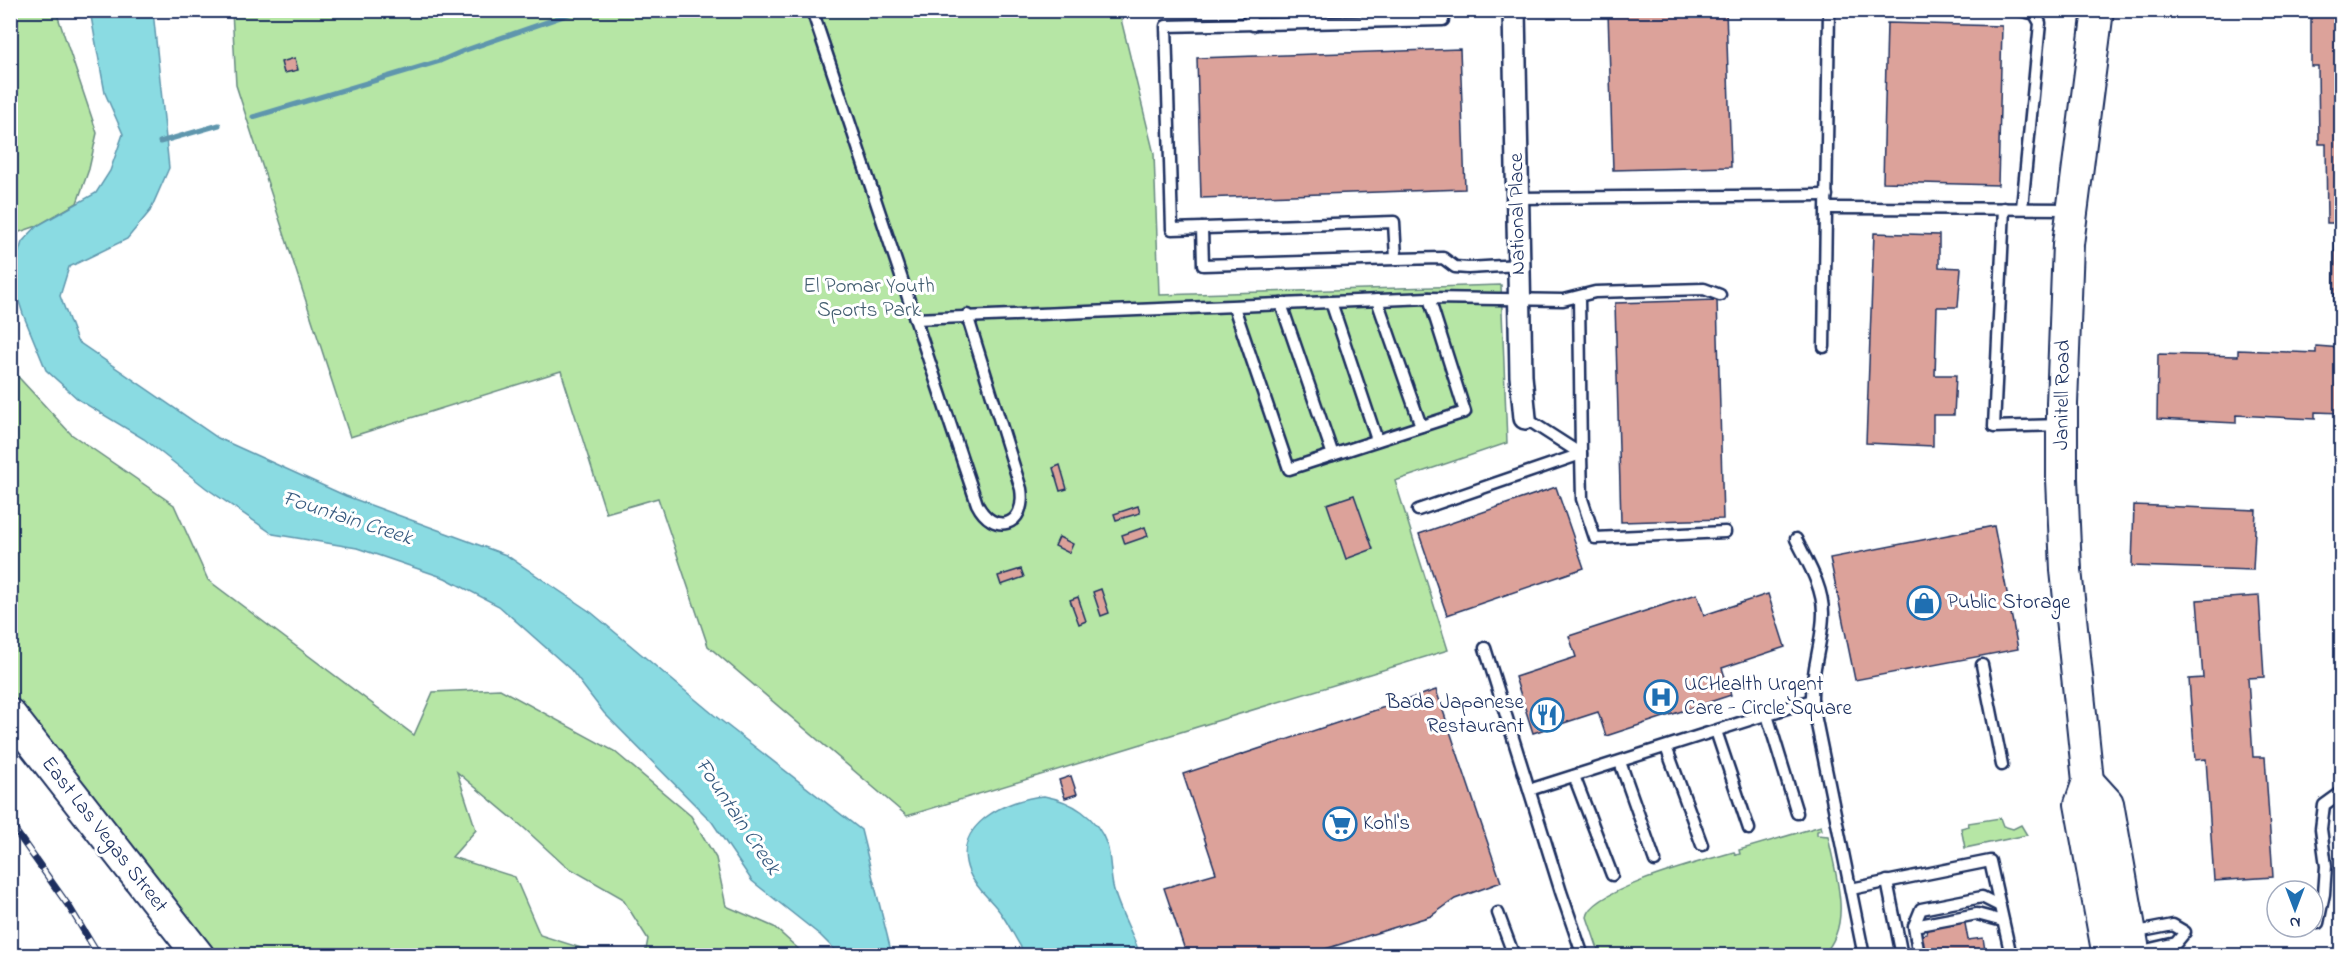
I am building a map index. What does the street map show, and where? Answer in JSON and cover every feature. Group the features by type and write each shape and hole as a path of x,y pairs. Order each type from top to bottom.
{"street":[{"name":"National Place","path":"1514,10 1521,376 1525,417"},
{"name":"Janitell Road","path":"2098,10 2068,244 2062,425 2066,570 2088,781 2080,804 2127,949"},
{"name":"East Las Vegas Street","path":"10,714 199,956"}],"lane":[{"path":"812,10 977,504 982,514 990,520 999,523 1009,522 1017,518 1021,509 1023,501 1021,489 968,315"},
{"path":"1247,10 1253,25"},
{"path":"1396,260 1394,222 1172,229 1166,26 1443,20 1443,10"},
{"path":"1824,347 1828,10"},
{"path":"2020,10 2036,14 2040,23 2022,208"},
{"path":"1518,198 1827,195"},
{"path":"1827,208 2072,209"},
{"path":"2004,208 1994,426 2062,425"},
{"path":"1202,228 1203,266 1443,258 1455,267 1519,265"},
{"path":"915,319 968,315 1234,307 1429,298 1563,300 1595,292 1704,289 1719,295"},
{"path":"1579,297 1582,499 1595,538 1725,532"},
{"path":"1234,307 1288,469 1465,412 1429,298"},
{"path":"1377,300 1421,426"},
{"path":"1331,302 1377,440"},
{"path":"1281,304 1333,455"},
{"path":"1525,417 1581,454"},
{"path":"1418,510 1581,454"},
{"path":"1796,539 1820,588 1823,613 1812,681 1812,700 1864,956"},
{"path":"1485,648 1583,956"},
{"path":"1982,665 2002,765"},
{"path":"1529,790 1812,700"},
{"path":"1767,715 1797,813"},
{"path":"1716,731 1749,829"},
{"path":"1665,747 1702,845"},
{"path":"1620,762 1655,861"},
{"path":"1574,776 1612,875"},
{"path":"2325,880 2326,866 2321,829 2324,805 2342,792"},
{"path":"1851,889 1990,861 2011,956"},
{"path":"1887,882 1902,956"},
{"path":"1919,956 1914,926 1921,909 1982,897 2000,906"},
{"path":"1498,913 1514,956"},
{"path":"1914,926 1977,914 2003,921"}],"green space":[{"path":"10,11 59,11 58,17 97,133 89,169 77,203 37,226 11,235"},
{"name":"El Pomar Youth Sports Park","path":"232,11 1119,11 1154,154 1159,295 1501,285 1507,443 1395,481 1448,650 907,816 708,646 658,498 606,513 561,371 350,437 236,85"},
{"path":"10,368 71,434 174,505 208,580 414,735 433,692 500,689 614,751 691,816 716,858 726,906 774,927 805,955 645,955 648,939 622,898 564,865 457,772 476,830 452,857 515,877 540,935 603,955 209,955 11,703"},
{"path":"2000,818 2003,826 2013,829 2021,825 2027,835 1965,848 1961,828 1969,826 1968,823"},
{"path":"1821,826 1822,830 1817,831 1817,835 1828,836 1840,898 1838,928 1823,955 1600,955 1587,917 1593,906 1608,896 1652,877 1734,852 1736,855 1740,854 1739,850"}],"water":[{"name":"Fountain Creek","path":"90,11 153,11 169,168 150,211 127,239 69,267 60,296 77,341 218,438 346,496 506,555 592,613 714,715 861,830 892,955 840,955 820,935 752,881 712,822 604,713 571,670 499,606 445,578 357,548 273,534 206,488 144,439 79,400 46,370 23,314 11,277 22,242 37,226 96,193 110,171 123,134 105,93"},
{"path":"1044,796 1073,806 1090,818 1103,835 1108,850 1115,895 1140,955 1026,955 1002,915 972,878 965,855 968,841 975,828 999,809 1029,798"}],"building":[{"path":"1726,10 1731,167 1613,170 1608,12"},
{"path":"2311,10 2342,10 2342,302 2334,302 2335,223 2327,223 2326,144 2319,144 2318,66 2311,66"},
{"path":"1887,23 2002,26 1998,185 1883,182"},
{"path":"1460,49 1465,189 1201,198 1197,58"},
{"path":"295,58 298,70 284,73 281,62"},
{"path":"1874,233 1939,235 1939,267 1961,268 1958,307 1937,307 1935,375 1956,375 1954,415 1933,415 1933,446 1866,443"},
{"path":"1717,300 1723,519 1621,522 1615,303"},
{"path":"2316,346 2342,348 2342,413 2315,412 2315,419 2236,415 2236,423 2157,419 2158,354 2238,356 2238,350 2316,353"},
{"path":"1060,465 1067,489 1060,491 1053,468"},
{"path":"1556,487 1584,568 1447,615 1419,534"},
{"path":"1354,495 1373,549 1346,559 1327,504"},
{"path":"2134,505 2256,510 2253,570 2132,566"},
{"path":"1138,506 1140,513 1116,520 1114,514"},
{"name":"Public Storage","path":"1994,526 2018,649 1855,680 1830,558"},
{"path":"1145,527 1148,536 1125,544 1122,535"},
{"path":"1059,537 1073,544 1069,553 1055,546"},
{"path":"1021,569 1024,577 1001,585 998,576"},
{"path":"1101,589 1109,613 1101,616 1093,592"},
{"path":"1697,594 1704,615 1768,594 1785,647 1722,668 1731,695 1606,736 1598,712 1533,733 1515,677 1576,657 1569,636"},
{"path":"2259,596 2264,677 2248,678 2253,757 2265,757 2273,877 2214,881 2206,759 2195,760 2189,679 2203,678 2197,600"},
{"path":"1078,597 1086,621 1079,624 1070,600"},
{"name":"Kohl's","path":"1436,690 1501,882 1455,899 1431,916 1322,950 1294,950 1277,956 1187,956 1164,888 1216,873 1183,774"},
{"path":"1071,776 1077,794 1065,798 1059,780"},
{"path":"1964,918 1968,940 1983,938 1986,956 1912,956 1909,937 1927,934 1925,925"}],"waterway":[{"path":"253,117 440,61 581,10"},
{"path":"160,142 219,125"}],"railway":[{"path":"10,823 70,908 99,956"}],"place":[{"name":"Public Storage","path":"1924,603"},
{"name":"UCHealth Urgent Care - Circle Square","path":"1661,697"},
{"name":"Bada Japanese Restaurant","path":"1547,715"},
{"name":"Kohl's","path":"1340,824"}]}
